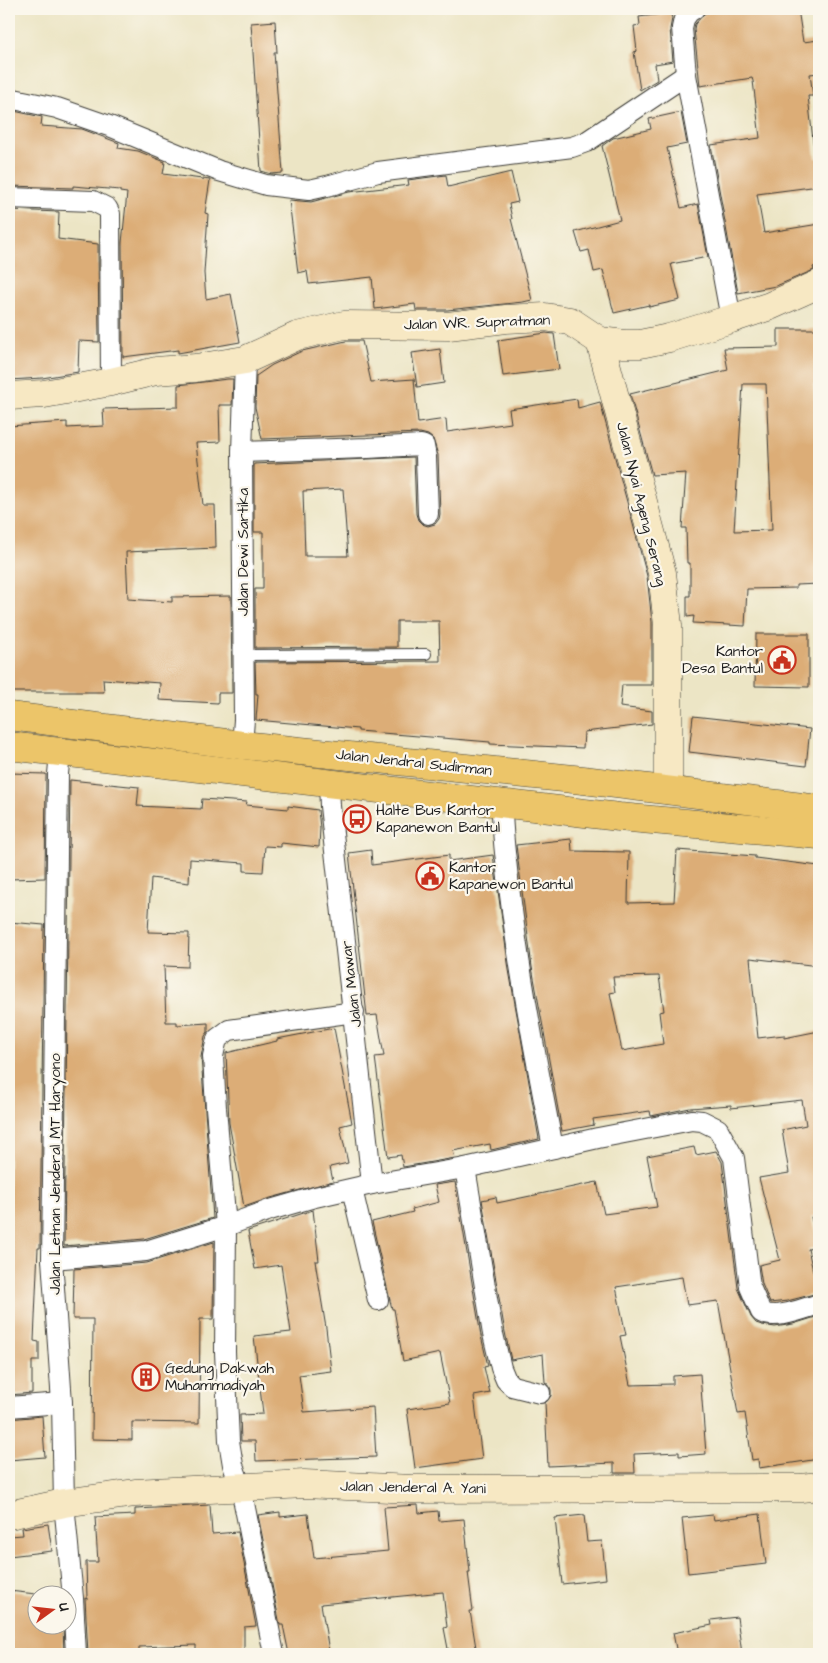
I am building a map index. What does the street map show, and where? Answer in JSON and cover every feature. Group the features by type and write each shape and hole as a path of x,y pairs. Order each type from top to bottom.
{"main road":[{"name":"Jalan Jendral Sudirman","path":"9,716 242,745 446,765 819,809"},
{"name":"Jalan Jendral Sudirman","path":"9,746 619,817 819,836"}],"street":[{"path":"694,9 684,19 682,28 686,75 731,320"},
{"path":"9,98 57,108 219,171 266,184 309,190 378,172 572,147 586,142 686,75"},
{"path":"9,198 93,201 107,208 110,214 110,382"},
{"name":"Jalan WR. Supratman","path":"9,396 44,394 110,382 156,370 196,368 245,360 297,336 344,325 448,326 506,319 545,317 570,321 600,341 624,344 655,341 731,320 770,306 819,284"},
{"name":"Jalan Nyai Ageng Serang","path":"600,341 662,573 668,625 668,790"},
{"name":"Jalan Dewi Sartika","path":"242,745 244,720 242,452 245,360"},
{"path":"242,452 421,445 424,446 426,457 428,514"},
{"path":"201,769 205,740"},
{"name":"Jalan Letnan Jenderal MT Haryono","path":"60,753 58,774 52,1259 62,1403 64,1503 76,1654"},
{"name":"Jalan Mawar","path":"330,784 330,806 372,1184"},
{"path":"502,803 505,859 530,1030 553,1148"},
{"path":"274,1654 241,1488 233,1465 230,1441 225,1352 226,1226 213,1056 216,1039 229,1030 354,1012"},
{"path":"52,1259 146,1251 315,1197 372,1184 465,1168 692,1120 702,1121 718,1129 734,1158 750,1287 761,1312 764,1314 782,1315 819,1304"},
{"path":"465,1168 493,1334 501,1368 506,1380 512,1386 540,1393"},
{"path":"352,1189 378,1300"},
{"path":"9,1407 62,1403"},
{"name":"Jalan Jenderal A. Yani","path":"9,1516 64,1503 135,1493 304,1484 412,1489 801,1488 819,1486"}],"lane":[{"path":"243,655 426,654"}],"building":[{"path":"728,9 798,9 803,42 819,40 819,73 810,74 813,96 808,96 815,158 819,158 819,186 757,194 764,233 819,224 819,265 813,267 814,270 776,286 738,293 711,145 760,138 753,81 752,78 700,86 694,29 695,24 705,13"},
{"path":"670,13 672,18 670,29 673,61 655,64 657,80 640,90 634,52 637,51 634,26 640,25 639,17"},
{"path":"275,21 277,52 274,52 283,173 272,174 261,171 251,23"},
{"path":"9,110 42,117 41,126 82,129 119,143 118,148 138,151 165,162 163,174 210,180 205,213 208,214 204,273 206,299 231,294 240,342 178,353 178,350 123,357 122,243 127,193 120,192 120,190 73,186 73,188 11,186 9,184"},
{"path":"681,112 687,144 667,148 681,208 698,204 708,257 671,264 680,300 614,313 603,270 594,272 589,250 581,252 575,232 620,220 602,146 613,138 651,129 649,119"},
{"path":"511,172 518,202 509,204 511,219 532,300 447,310 416,310 415,304 375,309 372,277 309,284 307,271 298,273 289,200 311,202 349,192 409,185 408,180 446,175 448,187"},
{"path":"10,210 59,212 58,239 98,244 99,342 79,341 78,372 42,378 9,380"},
{"path":"778,329 819,329 819,384 813,384 819,433 819,584 796,585 796,588 747,589 745,626 693,623 694,616 687,617 687,596 690,596 690,563 687,563 686,528 682,528 686,473 652,475 630,394 728,370 724,348 778,347","holes":["743,384 766,384 772,530 734,531"]},
{"path":"546,333 554,334 559,369 503,376 498,340"},
{"path":"346,341 362,341 371,382 414,379 418,423 446,419 447,432 511,423 509,409 577,399 578,408 600,402 647,576 652,622 652,685 622,685 620,707 652,711 652,724 584,732 583,748 490,744 490,742 256,720 258,694 256,694 255,662 440,661 439,621 397,621 397,647 255,648 255,589 263,589 263,532 254,532 254,464 414,457 416,514 418,520 428,526 435,524 440,514 438,455 433,439 428,435 420,433 262,439 255,407 256,376 272,365 302,351","holes":["343,489 348,556 305,556 303,491"]},
{"path":"440,349 444,383 417,387 412,353"},
{"path":"233,379 232,405 219,405 220,442 196,443 203,505 215,505 216,548 126,552 128,599 172,602 172,597 231,596 232,693 218,693 218,703 159,700 160,683 103,679 104,692 13,692 13,690 9,690 9,426 67,422 67,428 104,426 103,409 178,407 178,385"},
{"name":"Kantor Desa Bantul","path":"756,634 809,634 809,687 755,686"},
{"path":"693,716 810,729 806,766 689,752"},
{"path":"9,773 46,774 45,878 9,879"},
{"path":"70,780 139,787 137,806 201,809 202,799 247,802 246,805 288,809 288,806 318,810 320,828 319,847 281,843 281,847 265,846 263,872 244,871 244,863 190,859 189,883 151,878 148,932 189,933 188,967 164,966 166,1022 177,1022 177,1025 208,1023 208,1032 205,1036 201,1057 213,1218 144,1239 64,1246"},
{"path":"571,839 572,851 629,852 628,903 674,902 677,850 755,856 755,858 819,866 819,966 750,958 758,1038 784,1035 784,1038 819,1031 819,1089 816,1133 819,1132 819,1215 811,1217 819,1247 808,1249 818,1293 787,1301 770,1303 762,1284 759,1265 780,1260 759,1178 789,1173 782,1130 806,1125 802,1100 731,1108 731,1105 690,1108 651,1116 650,1111 593,1119 594,1125 562,1131 532,967 516,845","holes":["659,976 664,1011 659,1012 663,1044 622,1051 610,993 615,992 613,977"]},
{"path":"371,850 372,865 449,855 449,861 493,855 509,970 539,1139 491,1150 490,1144 453,1151 455,1158 403,1167 401,1155 388,1157 375,1057 384,1056 377,1015 367,1016 349,853"},
{"path":"9,922 44,925 40,1248 38,1248 34,1341 39,1342 39,1361 32,1361 32,1393 9,1395"},
{"path":"334,1028 352,1123 340,1126 348,1163 330,1167 333,1181 244,1207 229,1123 226,1053 277,1041 277,1039"},
{"path":"694,1147 696,1155 716,1151 722,1162 738,1288 751,1317 756,1323 775,1327 819,1316 819,1459 759,1468 758,1459 752,1460 745,1413 738,1414 718,1301 687,1305 682,1277 616,1287 626,1335 620,1336 630,1385 673,1384 673,1376 700,1374 706,1454 679,1456 679,1452 634,1454 635,1473 614,1473 614,1463 548,1466 545,1403 551,1396 551,1390 545,1382 543,1354 511,1360 482,1200 496,1197 497,1203 597,1182 604,1214 657,1207 647,1156"},
{"path":"455,1182 481,1336 488,1366 484,1367 490,1393 474,1396 482,1459 415,1468 407,1409 450,1403 440,1353 403,1361 394,1309 392,1309 372,1222 413,1212 412,1209 439,1202 435,1185"},
{"path":"313,1210 319,1261 315,1261 331,1371 299,1375 304,1412 373,1407 376,1457 256,1461 255,1441 241,1441 240,1415 263,1414 254,1336 291,1332 281,1265 255,1269 248,1231"},
{"path":"214,1242 213,1319 200,1319 199,1423 132,1422 132,1440 92,1439 93,1319 73,1319 74,1269 147,1263"},
{"path":"42,1416 45,1457 9,1460 9,1419"},
{"path":"210,1505 212,1534 238,1532 256,1626 244,1627 244,1654 196,1654 196,1645 139,1647 139,1654 88,1654 85,1598 87,1599 86,1562 98,1562 95,1517 135,1515 135,1509"},
{"path":"418,1505 419,1513 438,1511 439,1521 464,1519 473,1611 470,1611 477,1654 449,1654 444,1628 447,1627 443,1592 321,1604 329,1651 310,1654 289,1654 283,1625 280,1625 258,1515 280,1512 280,1517 308,1514 314,1558 388,1551 384,1507"},
{"path":"760,1514 766,1564 688,1573 682,1518 713,1515 714,1520"},
{"path":"584,1515 587,1542 602,1541 606,1579 562,1584 555,1518"},
{"path":"48,1524 52,1551 9,1556 9,1536 23,1535 22,1528"},
{"path":"9,1591 28,1593 28,1636 63,1636 64,1654 9,1654"},
{"path":"737,1617 742,1654 677,1654 673,1633 712,1625 711,1620"}],"place":[{"name":"Kantor Desa Bantul","path":"782,660"},
{"name":"Halte Bus Kantor Kapanewon Bantul","path":"357,819"},
{"name":"Kantor Kapanewon Bantul","path":"430,876"},
{"name":"Gedung Dakwah Muhammadiyah","path":"146,1377"}]}
